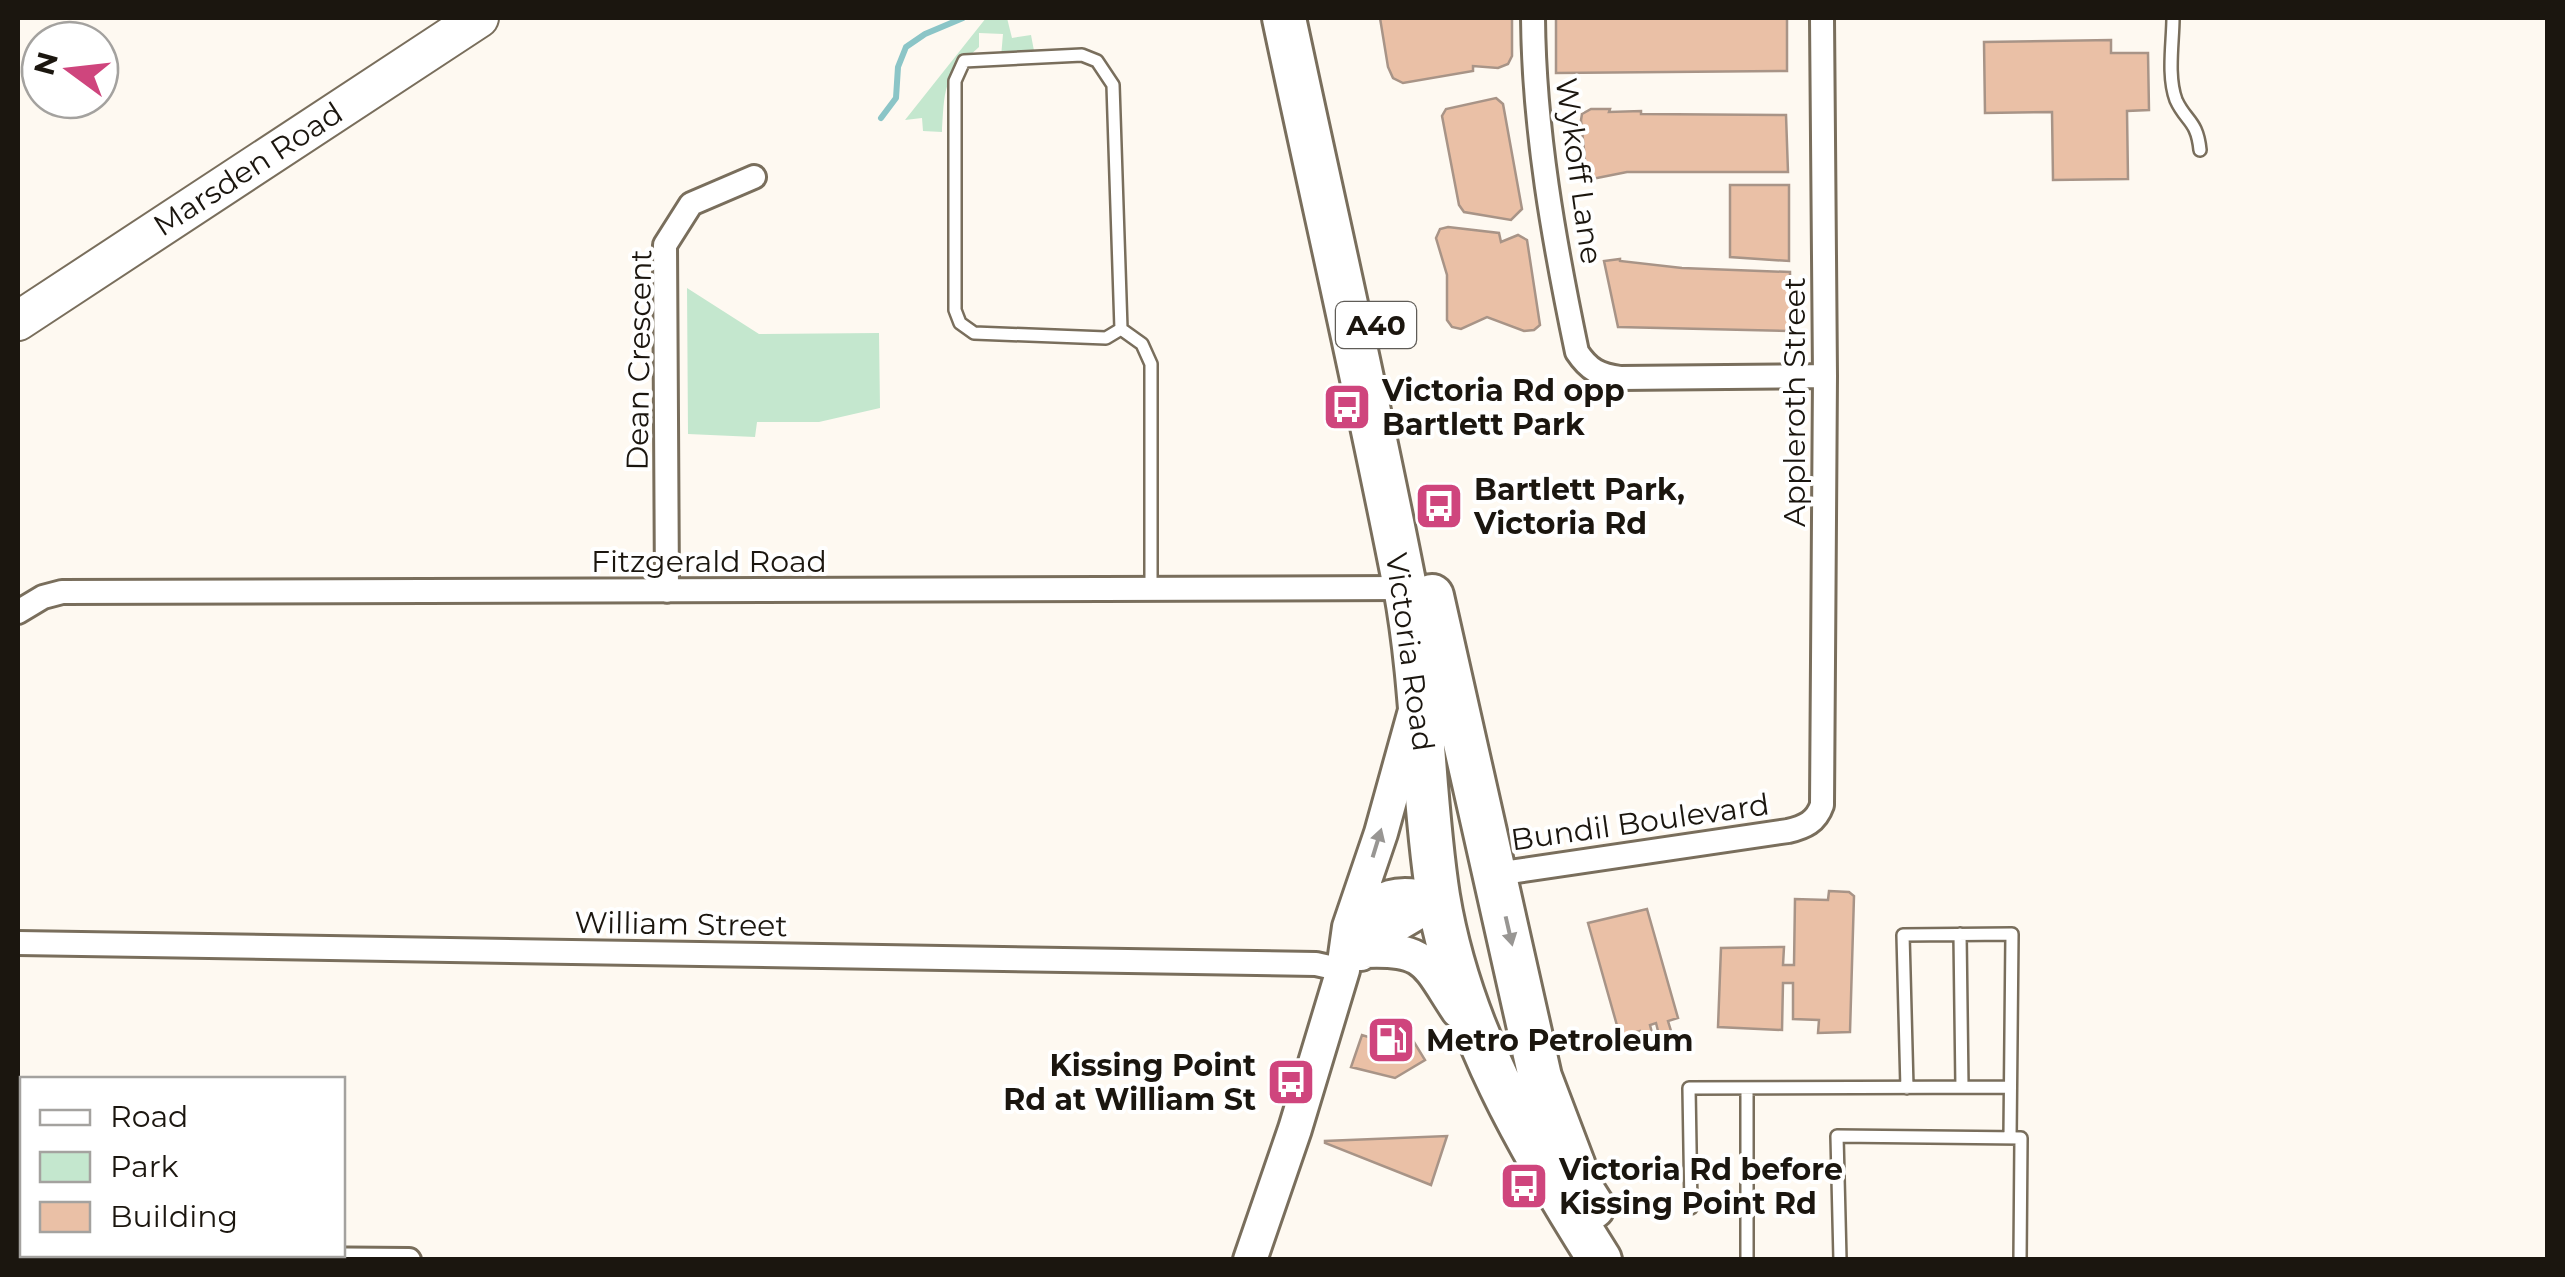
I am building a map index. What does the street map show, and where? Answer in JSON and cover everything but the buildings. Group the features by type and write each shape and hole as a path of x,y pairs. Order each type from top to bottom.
{"highway":[{"name":"Victoria Road","path":"1284,18 1405,588 1439,900 1480,1044 1528,1144 1600,1260"},
{"name":"Victoria Road","path":"1313,18 1439,632 1540,1077 1584,1193 1625,1260"},
{"path":"1439,632 1453,780 1455,853 1439,900 1453,908 1468,925 1547,1128 1584,1193"}],"main road":[{"name":"Marsden Road","path":"18,322 480,18"}],"street":[{"name":"Wykoff Lane","path":"1533,18 1538,127 1577,352 1587,367 1602,375 1765,379 1825,376"},
{"name":"Appleroth Street","path":"1821,786 1825,376 1822,18"},
{"name":"Dean Crescent","path":"667,592 665,244 692,204 754,177"},
{"name":"Fitzgerald Road","path":"18,612 43,597 62,592 1405,588"},
{"path":"1250,1260 1352,950 1418,698"},
{"name":"Bundil Boulevard","path":"1496,874 1804,827 1818,814 1821,786"},
{"path":"1352,950 1439,900"},
{"name":"William Street","path":"18,943 1296,964 1352,950"},
{"path":"1352,950 1400,950 1424,961 1480,1044"},
{"path":"18,1257 409,1260"}],"lane":[{"path":"2173,18 2173,88 2178,103 2196,126 2200,150"},
{"path":"1082,55 1097,61 1113,85 1121,329 1106,338 1043,338 974,333 960,323 955,310 956,81 964,61 1082,55"},
{"path":"1121,329 1142,344 1151,364 1151,588"},
{"path":"1960,934 1962,1087"},
{"path":"1906,1088 1903,935 2012,934 2010,1138"},
{"path":"1691,1208 1689,1088 2010,1087"},
{"path":"1746,1260 1747,1088"},
{"path":"1840,1260 1837,1136 2021,1138 2020,1260"}],"green space":[{"path":"986,18 1007,18 1012,38 1031,35 1035,56 1001,57 1003,34 979,33 979,47 958,67 948,84 942,132 923,131 922,118 905,120"},
{"path":"687,288 759,334 879,333 880,408 819,422 757,422 755,437 688,434"}],"waterway":[{"path":"881,118 896,98 898,67 906,47 963,18"}],"place":[{"name":"Victoria Rd opp Bartlett Park","path":"1347,407"},
{"name":"Bartlett Park, Victoria Rd","path":"1439,506"},
{"name":"Metro Petroleum","path":"1391,1040"},
{"name":"Kissing Point Rd at William St","path":"1291,1082"},
{"name":"Victoria Rd before Kissing Point Rd","path":"1524,1186"}]}
